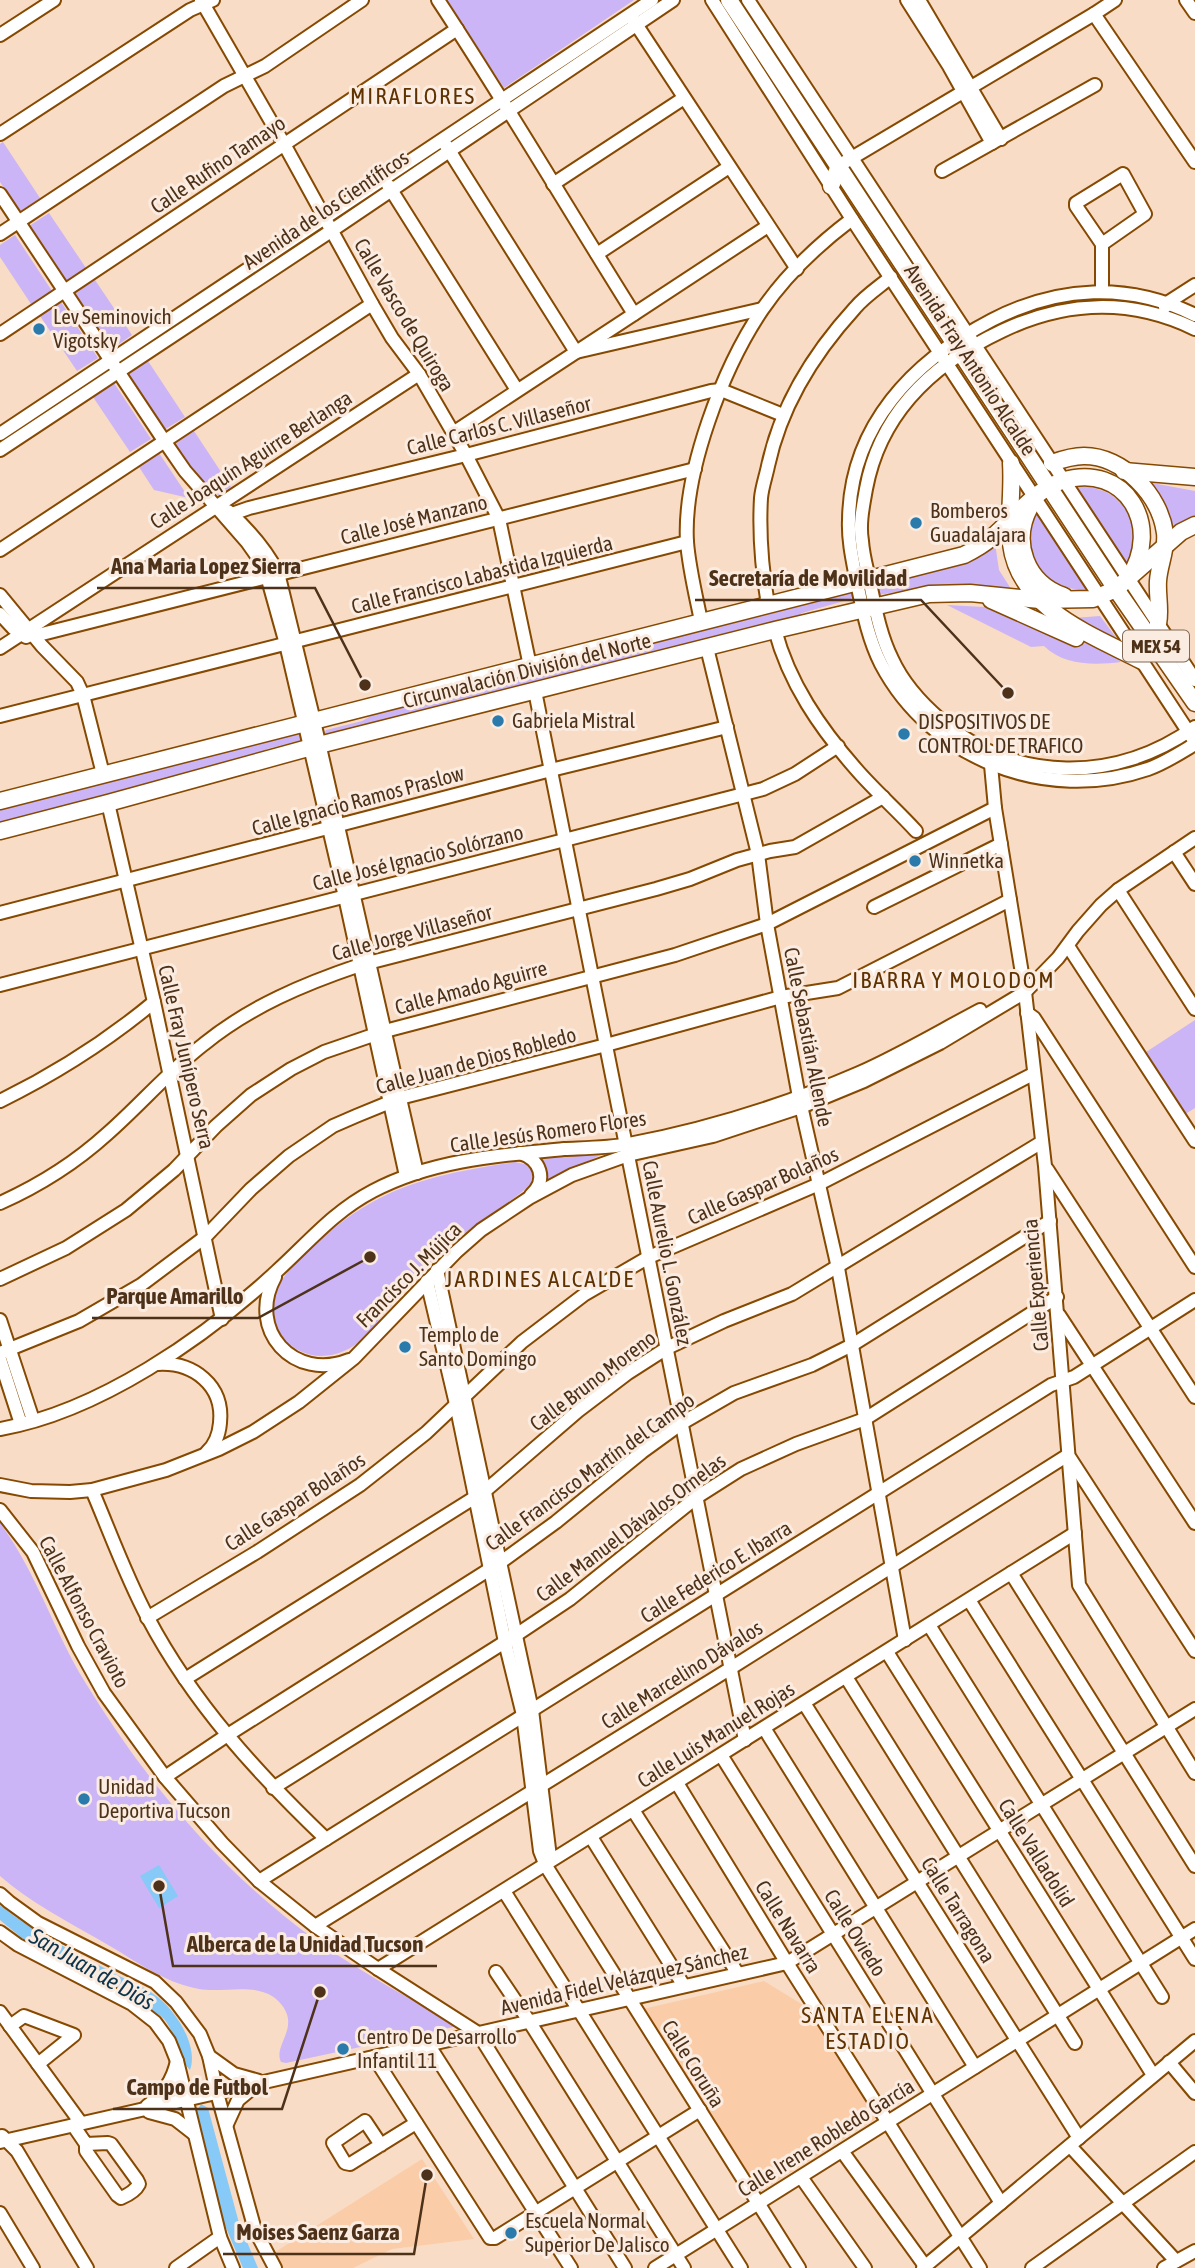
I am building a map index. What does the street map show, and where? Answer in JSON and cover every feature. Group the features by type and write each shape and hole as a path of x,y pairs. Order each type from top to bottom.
{"main road":[{"name":"Avenida Fray Antonio Alcalde","path":"729,0 845,162 965,344"},
{"path":"831,186 845,162"},
{"path":"965,344 1122,584 1141,556 1144,541 1140,516 1133,503 1113,485 1094,478 1081,477 1057,483"},
{"path":"1052,463 1074,456 1092,456 1109,461 1139,482 1155,504 1165,535 1158,575 1158,624"},
{"path":"1011,463 1010,520 1014,560 1024,580 1060,619 1142,662"},
{"path":"1094,478 1124,471 1195,477"},
{"name":"Circunvalación División del Norte","path":"0,801 964,555 990,540 1034,498 1057,483"},
{"path":"1034,498 1022,532 1022,552 1034,576 1044,586 1054,593 1070,598"},
{"name":"Circunvalación División del Norte","path":"0,831 315,746 929,594 976,594 1040,600 1099,597 1122,584 1181,532 1195,525"},
{"name":"MEX 54","path":"1122,584 1195,703"},
{"path":"976,594 1076,638 1098,638"}],"street":[{"path":"0,35 54,0"},
{"path":"0,234 224,86 265,66 362,0"},
{"path":"438,0 507,105 634,313"},
{"name":"Avenida de los Científicos","path":"633,20 652,0"},
{"name":"Avenida de los Científicos","path":"0,434 111,360 327,225 633,20 673,0"},
{"name":"Avenida Fray Antonio Alcalde","path":"712,0 1011,463 1193,736"},
{"name":"Avenida Fray Antonio Alcalde","path":"748,0 845,162"},
{"path":"907,0 967,90"},
{"path":"919,0 996,141"},
{"path":"845,162 1115,0"},
{"path":"1186,0 1195,13"},
{"path":"0,134 206,2"},
{"name":"Calle Vasco de Quiroga","path":"206,2 327,225 392,338 419,373 499,519 530,666"},
{"path":"1094,14 1195,162"},
{"path":"633,20 797,269"},
{"name":"Calle Rufino Tamayo","path":"0,334 457,29"},
{"path":"942,171 1095,85"},
{"path":"553,184 684,98"},
{"path":"446,146 576,352"},
{"path":"597,254 729,167"},
{"path":"1102,244 1145,214 1123,174 1078,200 1076,204 1102,244 1102,291"},
{"path":"388,185 517,390"},
{"path":"0,194 185,471 220,508 253,536 272,561 272,574 315,746 411,1175"},
{"path":"701,621 687,542 695,468 710,416 746,336 762,309 797,269 852,219"},
{"name":"Avenida de los Científicos","path":"0,450 119,372 327,225"},
{"path":"453,433 768,226"},
{"path":"768,605 763,576 761,496 783,415 794,390 820,349 856,306 891,276"},
{"path":"1160,316 1167,303 1195,285"},
{"path":"863,580 862,509 870,470 882,440 896,413 918,388 948,364 965,344 1009,311 1054,297 1102,291 1130,294 1167,303 1195,316"},
{"path":"0,550 372,304"},
{"path":"1193,736 1147,769 1072,781 1035,777 991,765 946,740 906,702 872,646 869,608 849,521 851,489 870,431 887,403 910,377 940,352 1057,310 1095,306 1160,316 1195,329"},
{"path":"576,352 762,309"},
{"name":"Avenida Fray Antonio Alcalde","path":"965,344 1052,463 1057,483"},
{"name":"Calle Joaquín Aguirre Berlanga","path":"0,648 31,636 419,373"},
{"path":"721,390 783,415"},
{"name":"Calle Carlos C. Villaseñor","path":"220,508 466,455 721,390"},
{"name":"Calle José Manzano","path":"31,636 695,468"},
{"name":"Calle Francisco Labastida Izquierda","path":"0,716 687,542"},
{"path":"1122,584 1158,624 1195,680"},
{"path":"0,595 31,636"},
{"path":"869,608 892,658 915,694 951,728 979,747 1035,766 1071,769 1106,766 1143,757 1193,736"},
{"path":"0,614 31,636 78,682 103,774"},
{"path":"775,630 784,660 820,725 856,770 916,831"},
{"name":"Calle Sebastián Allende","path":"707,648 758,854 767,924 800,1102 838,1268 905,1640"},
{"name":"Calle Aurelio L. González","path":"535,691 745,1740"},
{"name":"Calle Ignacio Ramos Praslow","path":"0,913 727,727"},
{"name":"Calle José Ignacio Solórzano","path":"0,985 744,794 780,783 838,746"},
{"name":"Calle Experiencia","path":"991,765 1010,900 1028,986 1027,1013 1057,1297 1079,1585 1195,1773"},
{"name":"Calle Jorge Villaseñor","path":"0,1203 47,1178 87,1151 169,1073 222,1030 258,1007 304,985 364,964 579,909 690,878 758,854 795,847 883,797"},
{"name":"Calle Fray Junípero Serra","path":"108,803 155,1002 222,1319"},
{"name":"Calle Amado Aguirre","path":"0,1279 36,1264 99,1229 154,1188 233,1110 271,1081 324,1052 380,1032 675,955 767,924 995,808"},
{"path":"800,1102 899,1054 1028,986 1068,946 1089,917 1118,890 1195,838"},
{"path":"874,907 1001,844"},
{"path":"1174,852 1195,884"},
{"path":"1118,890 1195,1009"},
{"name":"Calle Juan de Dios Robledo","path":"5,1351 79,1321 141,1285 205,1237 251,1189 289,1156 333,1126 395,1100 781,997 838,988 1010,900"},
{"path":"1068,946 1195,1141"},
{"path":"0,1101 80,1056 155,1002"},
{"path":"1027,1013 1034,1018 1195,1267"},
{"name":"Calle Gaspar Bolaños","path":"147,1618 257,1552 360,1485 426,1433 522,1342 585,1294 649,1257 819,1184 1033,1074"},
{"name":"Francisco J. Mújica","path":"0,1485 31,1491 92,1490 139,1478 194,1459 237,1440 270,1422 318,1388 354,1358 437,1270 481,1230 528,1198 627,1150 713,1136 800,1102"},
{"name":"Calle Bruno Moreno","path":"185,1679 480,1494 579,1411 628,1373 667,1348 724,1321 792,1294 1042,1142"},
{"name":"Calle Jesús Romero Flores","path":"0,1429 84,1401 156,1364 222,1319 278,1271 321,1227 374,1190 411,1175 463,1161 518,1153 627,1150"},
{"path":"518,1153 530,1158 540,1170 540,1184 528,1198"},
{"path":"1045,1166 1195,1396"},
{"name":"Calle Francisco Martín del Campo","path":"164,1777 496,1565 556,1522 682,1423 734,1393 812,1365 852,1345 1050,1221"},
{"path":"437,1270 461,1400"},
{"path":"278,1271 270,1286 265,1306 268,1328 280,1346 295,1358 318,1365 340,1363 354,1358"},
{"path":"427,1281 461,1400"},
{"name":"Calle Manuel Dávalos Ornelas","path":"273,1788 511,1639 602,1575 696,1497 741,1469 796,1444 866,1419 1057,1297"},
{"name":"Calle Federico E. Ibarra","path":"259,1881 877,1492 1051,1385 1074,1377 1093,1366 1195,1300"},
{"path":"1058,1313 1195,1523"},
{"path":"0,1320 5,1351 27,1422"},
{"path":"0,1359 27,1422"},
{"path":"156,1364 171,1363 192,1369 210,1384 217,1396 221,1413 217,1439 211,1448 194,1459"},
{"name":"Calle Coruña","path":"461,1400 527,1712 548,1864 799,2268"},
{"path":"1068,1455 1195,1651"},
{"name":"Calle Marcelino Dávalos","path":"315,1926 1068,1455"},
{"path":"92,1490 147,1618 185,1679 226,1736 273,1788 326,1839"},
{"name":"Calle Alfonso Cravioto","path":"0,1510 33,1552 104,1693 164,1777 222,1843 259,1881 315,1926 478,2033"},
{"name":"Calle Luis Manuel Rojas","path":"378,1969 1075,1533"},
{"path":"1011,1573 1195,1866"},
{"path":"969,1600 1195,1959"},
{"path":"929,1625 1162,1997"},
{"name":"Calle Valladolid","path":"887,1652 1153,2075"},
{"path":"846,1677 1075,2043"},
{"name":"Calle Tarragona","path":"804,1703 1017,2040 1074,2142 1170,2265"},
{"name":"Avenida Fidel Velázquez Sánchez","path":"2,2139 135,2112 787,1963 1195,1709"},
{"path":"764,1728 975,2067"},
{"name":"Calle Oviedo","path":"721,1755 1001,2203"},
{"name":"Calle Navarra","path":"677,1783 980,2268"},
{"path":"633,1810 738,1974"},
{"path":"590,1837 684,1986"},
{"path":"504,1891 741,2268"},
{"path":"0,1894 38,1923 155,1982 176,2002 200,2034 209,2056 255,2230 275,2268"},
{"name":"Calle Irene Robledo García","path":"656,2268 1195,1929"},
{"path":"0,1932 18,1945 132,2004 155,2022 169,2041 177,2061 219,2237 233,2268"},
{"path":"496,1972 684,2268"},
{"path":"0,2012 77,2124 86,2144 86,2151 117,2195 125,2196 137,2188 137,2180 111,2144 86,2144"},
{"path":"10,2026 24,2016 74,2035 38,2064"},
{"path":"478,2033 625,2268"},
{"path":"842,2151 924,2267 1195,2040"},
{"path":"428,2045 571,2268"},
{"path":"209,2056 234,2074 263,2081"},
{"path":"374,2057 490,2238 495,2238 700,2110"},
{"path":"135,2112 151,2104 164,2091 173,2077 177,2061"},
{"path":"1169,2062 1195,2093"},
{"path":"227,2124 238,2100 249,2089 263,2081"},
{"path":"135,2112 167,2116 182,2123 193,2133"},
{"path":"381,2144 415,2123"},
{"path":"2,2139 17,2151 87,2268"},
{"path":"1032,2268 1195,2152"},
{"path":"801,2177 865,2268"},
{"path":"0,2213 33,2268"},
{"path":"176,2268 219,2237"},
{"path":"1170,2265 1195,2250"}],"shaded area":[{"path":"447,0 634,0 504,88"},
{"path":"3,142 40,198 20,212 0,182 0,144"},
{"path":"49,213 86,268 66,282 29,226"},
{"path":"15,235 52,291 31,304 0,257 0,245"},
{"path":"95,280 132,335 112,349 75,293"},
{"path":"61,302 98,358 77,371 40,316"},
{"path":"148,361 185,417 164,430 127,375"},
{"path":"114,383 151,439 130,452 93,397"},
{"path":"194,431 231,487 218,495 192,472 173,445"},
{"path":"159,453 189,498 154,490 139,467"},
{"path":"1152,483 1195,491 1195,516 1170,533 1167,507"},
{"path":"1083,486 1111,495 1127,511 1135,539 1131,558 1126,566 1074,487"},
{"path":"1037,512 1089,591 1058,584 1038,567 1030,542"},
{"path":"995,543 999,570 1013,592 933,586 878,595 877,590 910,577 969,560"},
{"path":"850,592 853,595 851,599 802,613 795,619 325,738 323,735 326,730 362,721 378,712"},
{"path":"947,605 984,607 1107,651 1121,662 1090,664 1070,661 1044,646 1031,647"},
{"path":"1100,616 1121,644 1073,618"},
{"path":"300,733 302,740 267,749 255,757 0,823 0,809"},
{"path":"1195,1020 1195,1108 1182,1116 1143,1054"},
{"path":"603,1154 545,1182 538,1159"},
{"path":"515,1162 528,1165 533,1174 530,1185 431,1262 355,1345 326,1356 310,1355 295,1348 284,1338 276,1326 273,1310 275,1294 291,1269 340,1223 386,1195 409,1186 458,1172"},
{"name":"Unidad Deportiva Tucson","path":"0,1523 35,1582 85,1682 108,1719 133,1755 188,1823 249,1886 317,1941 369,1975 458,2026 281,2062 280,2048 286,2034 288,2017 284,2008 269,1994 244,1989 206,1990 173,1981 50,1911 0,1876"},
{"path":"764,1981 808,2008 877,2118 758,2193 643,2009"},
{"path":"422,2159 474,2239 392,2249 353,2268 281,2268 272,2254"}],"water":[{"path":"159,1865 178,1896 159,1908 140,1876"},
{"name":"San Juan de Diós","path":"0,1905 42,1934 163,2001 188,2039 192,2060 190,2070 163,2018 28,1943 0,1920"},
{"path":"201,2104 208,2108 239,2223 258,2268 243,2268 224,2223 195,2114"}],"place":[{"name":"Lev Seminovich Vigotsky","path":"39,329"},
{"name":"Bomberos Guadalajara","path":"916,523"},
{"name":"Ana Maria Lopez Sierra","path":"365,685"},
{"name":"Secretaría de Movilidad","path":"1008,693"},
{"name":"Gabriela Mistral","path":"498,721"},
{"name":"DISPOSITIVOS DE CONTROL DE TRAFICO","path":"904,734"},
{"name":"Winnetka","path":"915,861"},
{"name":"Parque Amarillo","path":"370,1257"},
{"name":"Templo de Santo Domingo","path":"405,1347"},
{"name":"Unidad Deportiva Tucson","path":"84,1799"},
{"name":"Alberca de la Unidad Tucson","path":"159,1886"},
{"name":"Campo de Futbol","path":"320,1992"},
{"name":"Centro De Desarrollo Infantil 11","path":"343,2049"},
{"name":"Moises Saenz Garza","path":"427,2175"},
{"name":"Escuela Normal Superior De Jalisco","path":"511,2233"}],"district":[{"name":"MIRAFLORES","path":"413,96"},
{"name":"IBARRA Y MOLODOM","path":"954,980"},
{"name":"JARDINES ALCALDE","path":"540,1279"},
{"name":"SANTA ELENA ESTADIO","path":"868,2028"}]}
